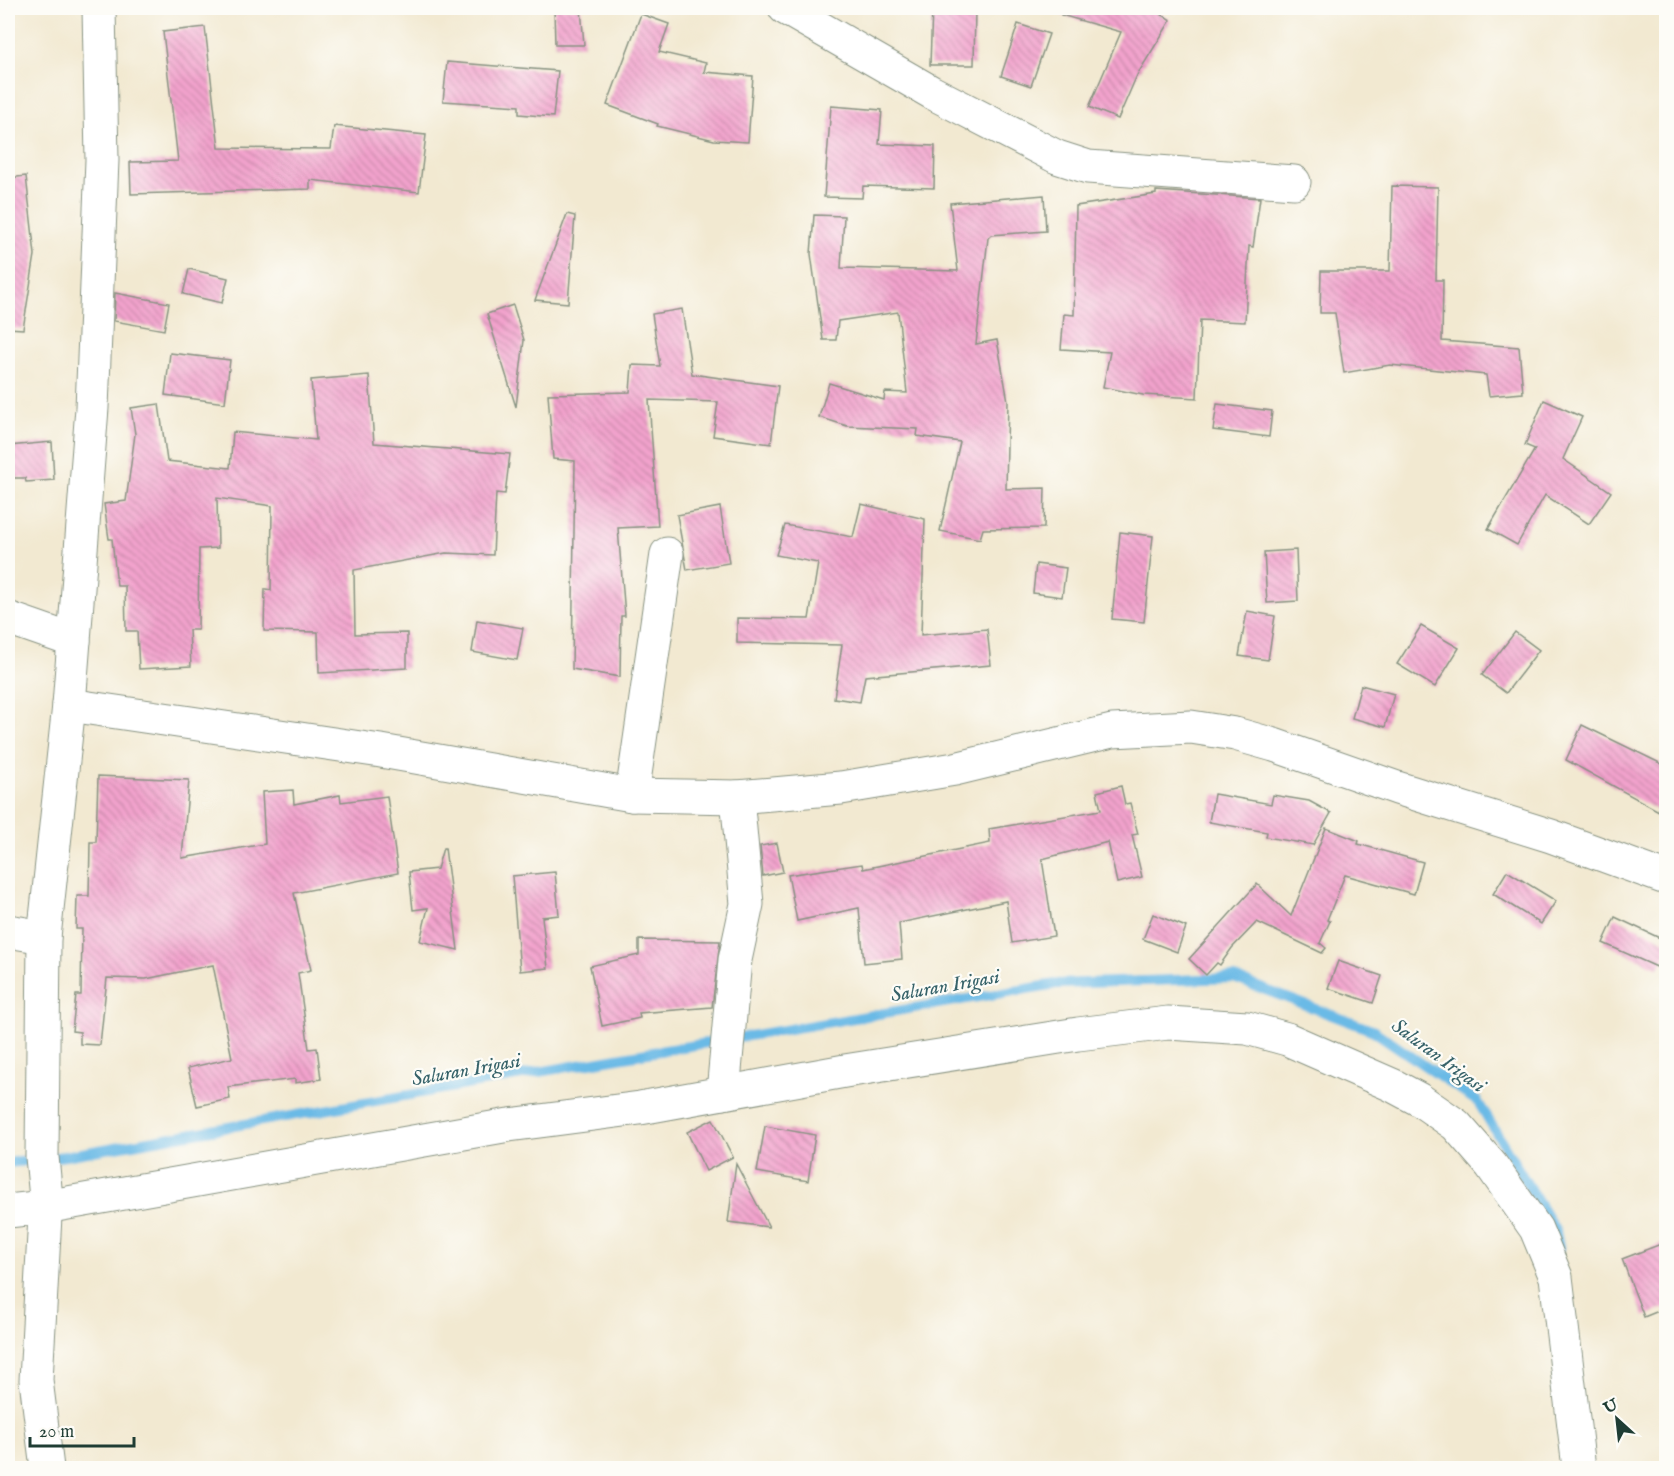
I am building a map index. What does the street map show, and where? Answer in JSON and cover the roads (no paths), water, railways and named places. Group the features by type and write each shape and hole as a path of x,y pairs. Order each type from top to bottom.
{"street":[{"path":"46,1468 36,1380 46,1203 42,1157 44,937 69,705 92,408 101,236 99,8"},
{"path":"785,8 931,92 1057,157 1088,167 1294,182"},
{"path":"632,795 667,554"},
{"path":"8,618 74,641"},
{"path":"69,705 381,751 632,795 736,797 841,788 945,770 1112,731 1191,727 1234,734 1274,745 1397,788 1551,836 1666,878"},
{"path":"723,1093 735,960 747,904 748,887 736,797"},
{"path":"8,931 44,937"},
{"path":"8,1211 509,1125 723,1093 1078,1034 1168,1023 1246,1028 1287,1039 1420,1100 1456,1125 1491,1165 1536,1229 1556,1277 1579,1468"}],"waterway":[{"name":"Saluran Irigasi","path":"8,1163 65,1156 612,1059 1056,984 1234,978 1374,1031 1478,1102 1556,1232 1559,1248"}]}
